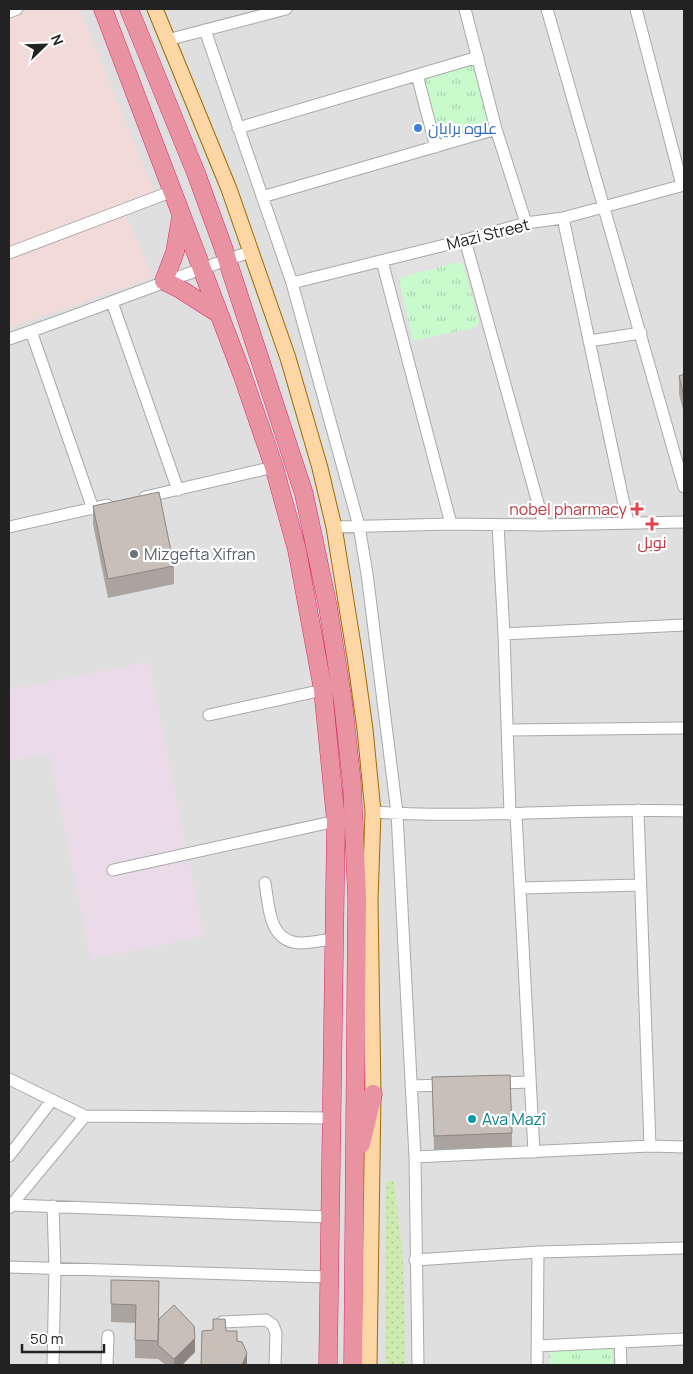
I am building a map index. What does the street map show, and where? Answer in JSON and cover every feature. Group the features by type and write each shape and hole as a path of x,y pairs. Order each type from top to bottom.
{"highway":[{"path":"103,9 182,214 274,467 297,550 323,690 336,821 328,1365"},
{"path":"129,9 196,173 227,260 304,494 328,607 344,702 352,784 357,898 352,1365"},
{"path":"182,214 175,252 164,281 219,314"},
{"path":"354,1184 373,1094"}],"main road":[{"path":"155,9 229,190 288,358 320,468 334,527 355,657 365,729 373,812 370,901 373,1094 369,1365"}],"street":[{"path":"9,12 17,9"},
{"path":"167,40 286,9"},
{"path":"465,9 496,129 526,223"},
{"path":"547,9 641,333 681,463 684,487"},
{"path":"636,9 683,185"},
{"path":"205,30 292,284 359,526 397,814 415,1157 418,1365"},
{"path":"238,128 478,57"},
{"path":"417,75 436,146"},
{"path":"262,198 496,129"},
{"name":"Mazi Street","path":"292,284 526,223 563,218 683,185"},
{"path":"9,254 173,191"},
{"path":"563,218 628,523"},
{"path":"465,240 544,525"},
{"path":"9,339 164,281 250,252"},
{"path":"382,261 451,524"},
{"path":"112,302 178,490"},
{"path":"31,331 93,508"},
{"path":"589,341 641,333"},
{"path":"9,525 178,490 274,467"},
{"path":"334,527 684,522"},
{"path":"498,525 507,730 520,888 534,1152"},
{"path":"504,634 684,625"},
{"path":"209,715 323,690"},
{"path":"507,730 684,728"},
{"path":"373,812 397,814 513,814 638,810 684,811"},
{"path":"638,810 650,1146"},
{"path":"113,870 336,821"},
{"path":"265,883 272,924 277,932 289,940 298,943 335,939"},
{"path":"520,888 640,885"},
{"path":"481,1084 530,1082"},
{"path":"11,1084 52,1100 85,1116 331,1118"},
{"path":"411,1086 461,1084"},
{"path":"9,1156 52,1100"},
{"path":"10,1207 85,1116"},
{"path":"415,1157 650,1146 684,1147"},
{"path":"10,1207 53,1206 330,1216"},
{"path":"53,1206 55,1268 53,1365"},
{"path":"416,1260 538,1252 684,1248"},
{"path":"537,1365 538,1252"},
{"path":"9,1267 329,1277"},
{"path":"222,1322 266,1320 274,1325 276,1333 275,1365"},
{"path":"107,1365 108,1336"},
{"path":"537,1346 684,1339"},
{"path":"620,1342 621,1365"}],"shaded area":[{"path":"9,9 684,9 684,1365 9,1365"},
{"path":"9,9 80,9 158,202 126,216 153,277 9,328"},
{"path":"459,245 463,264 458,262 402,276 399,281 394,262"},
{"path":"149,662 204,936 91,959 49,753 9,761 9,690"}],"green space":[{"path":"474,64 489,125 438,140 422,78"},
{"path":"458,262 463,264 479,322 476,327 413,341 399,281 402,277"},
{"path":"394,1180 403,1259 406,1365 385,1365 386,1182"},
{"path":"549,1348 612,1348 612,1365 549,1365"}],"building":[{"path":"684,374 684,396 679,376"},
{"name":"Mizgefta Xifran","path":"159,492 174,566 108,579 93,506"},
{"name":"Ava Mazî","path":"510,1075 512,1133 434,1136 432,1077"},
{"path":"111,1280 159,1281 158,1341 135,1340 136,1305 111,1304"},
{"path":"174,1305 194,1326 195,1338 174,1359 158,1345 159,1319"},
{"path":"213,1319 225,1319 226,1331 237,1331 237,1341 242,1342 247,1353 242,1365 201,1365 202,1331 213,1330"}],"place":[{"name":"علوه برايان","path":"418,128"},
{"name":"nobel pharmacy","path":"637,509"},
{"name":"نوبل","path":"652,524"},
{"name":"Mizgefta Xifran","path":"134,554"},
{"name":"Ava Mazî","path":"472,1119"}]}
